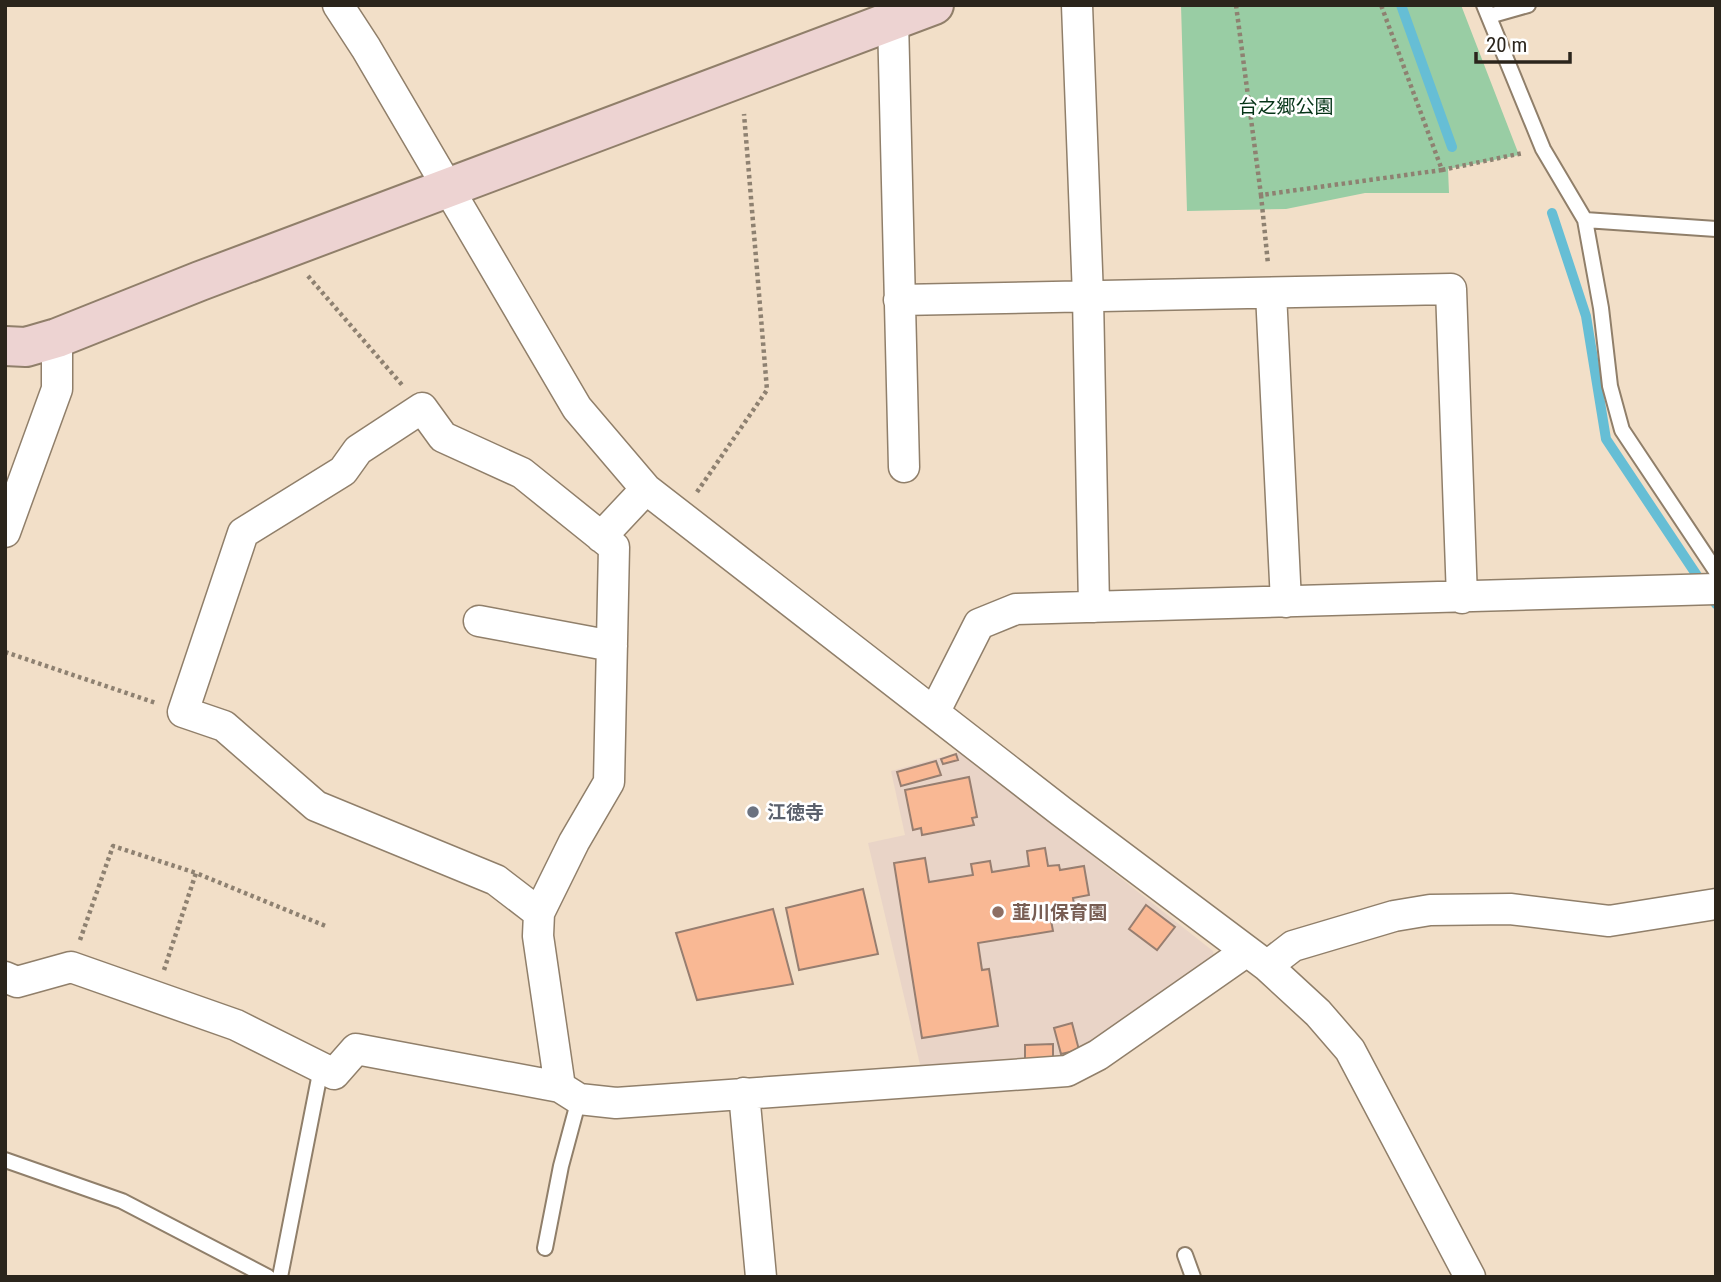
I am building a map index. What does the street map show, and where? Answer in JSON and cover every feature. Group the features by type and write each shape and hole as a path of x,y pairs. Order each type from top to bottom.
{"street":[{"path":"338,5 577,408 646,489 1257,958 1318,1013 1350,1050 1471,1277"},
{"path":"5,346 26,347 57,338 285,249 741,78 892,13 934,5"},
{"path":"1077,5 1088,297 1094,607"},
{"path":"892,13 904,467"},
{"path":"899,300 1451,289 1462,598"},
{"path":"1271,293 1286,602"},
{"path":"5,532 57,388 57,338"},
{"path":"540,913 496,880 316,806 224,726 183,712 243,533 343,471 358,450 422,408 443,437 522,473 614,547 609,782 574,842 540,913 538,936 569,1093"},
{"path":"601,537 646,489"},
{"path":"934,712 979,624 1016,609 1462,598 1710,583"},
{"path":"479,621 612,646"},
{"path":"5,976 17,982 71,967 236,1025 334,1074 356,1049 616,1103 1067,1071 1257,958 1394,916 1430,910 1510,909 1609,921 1716,904"},
{"path":"744,1093 761,1277"}],"lane":[{"path":"1528,5 1486,11 1543,149 1585,220 1601,308 1610,386 1622,430 1710,583"},
{"path":"1585,220 1716,229"},
{"path":"280,1277 321,1068"},
{"path":"545,1248 561,1166 569,1093"},
{"path":"5,1160 122,1201 268,1277"},
{"path":"1185,1255 1193,1277"}],"path":[{"path":"1236,5 1271,293"},
{"path":"1381,5 1442,170"},
{"path":"681,515 767,390 741,78"},
{"path":"1261,195 1442,170 1543,149"},
{"path":"285,249 422,408"},
{"path":"5,652 183,712"},
{"path":"71,967 113,846 196,873 328,927"},
{"path":"155,997 196,873"}],"shaded area":[{"path":"961,752 1213,951 1215,962 1088,1050 1058,1063 922,1073 868,843 905,835 891,771"}],"green space":[{"name":"台之郷公園","path":"1181,5 1461,5 1519,155 1448,169 1449,193 1365,193 1286,209 1187,211"}],"building":[{"path":"956,754 958,760 943,764 941,759"},
{"path":"936,761 941,775 901,786 897,772"},
{"path":"969,777 977,817 972,818 974,825 922,835 921,828 913,830 905,790"},
{"path":"1045,848 1048,866 1059,865 1060,870 1084,866 1089,895 1073,898 1075,911 1050,915 1053,931 978,943 982,970 989,969 998,1026 922,1038 894,863 925,858 929,882 973,875 971,864 990,861 992,872 1029,866 1027,851"},
{"path":"863,889 878,954 799,970 786,908"},
{"path":"1146,905 1175,927 1157,950 1129,929"},
{"path":"773,909 793,984 697,1000 676,933"},
{"path":"1072,1023 1079,1050 1061,1054 1054,1028"},
{"path":"1053,1044 1053,1060 1025,1060 1025,1045"}],"waterway":[{"path":"1401,5 1452,147"},
{"path":"1552,213 1586,316 1606,439 1716,604"}],"place":[{"name":"江徳寺","path":"753,812"},
{"name":"韮川保育園","path":"998,912"}]}
